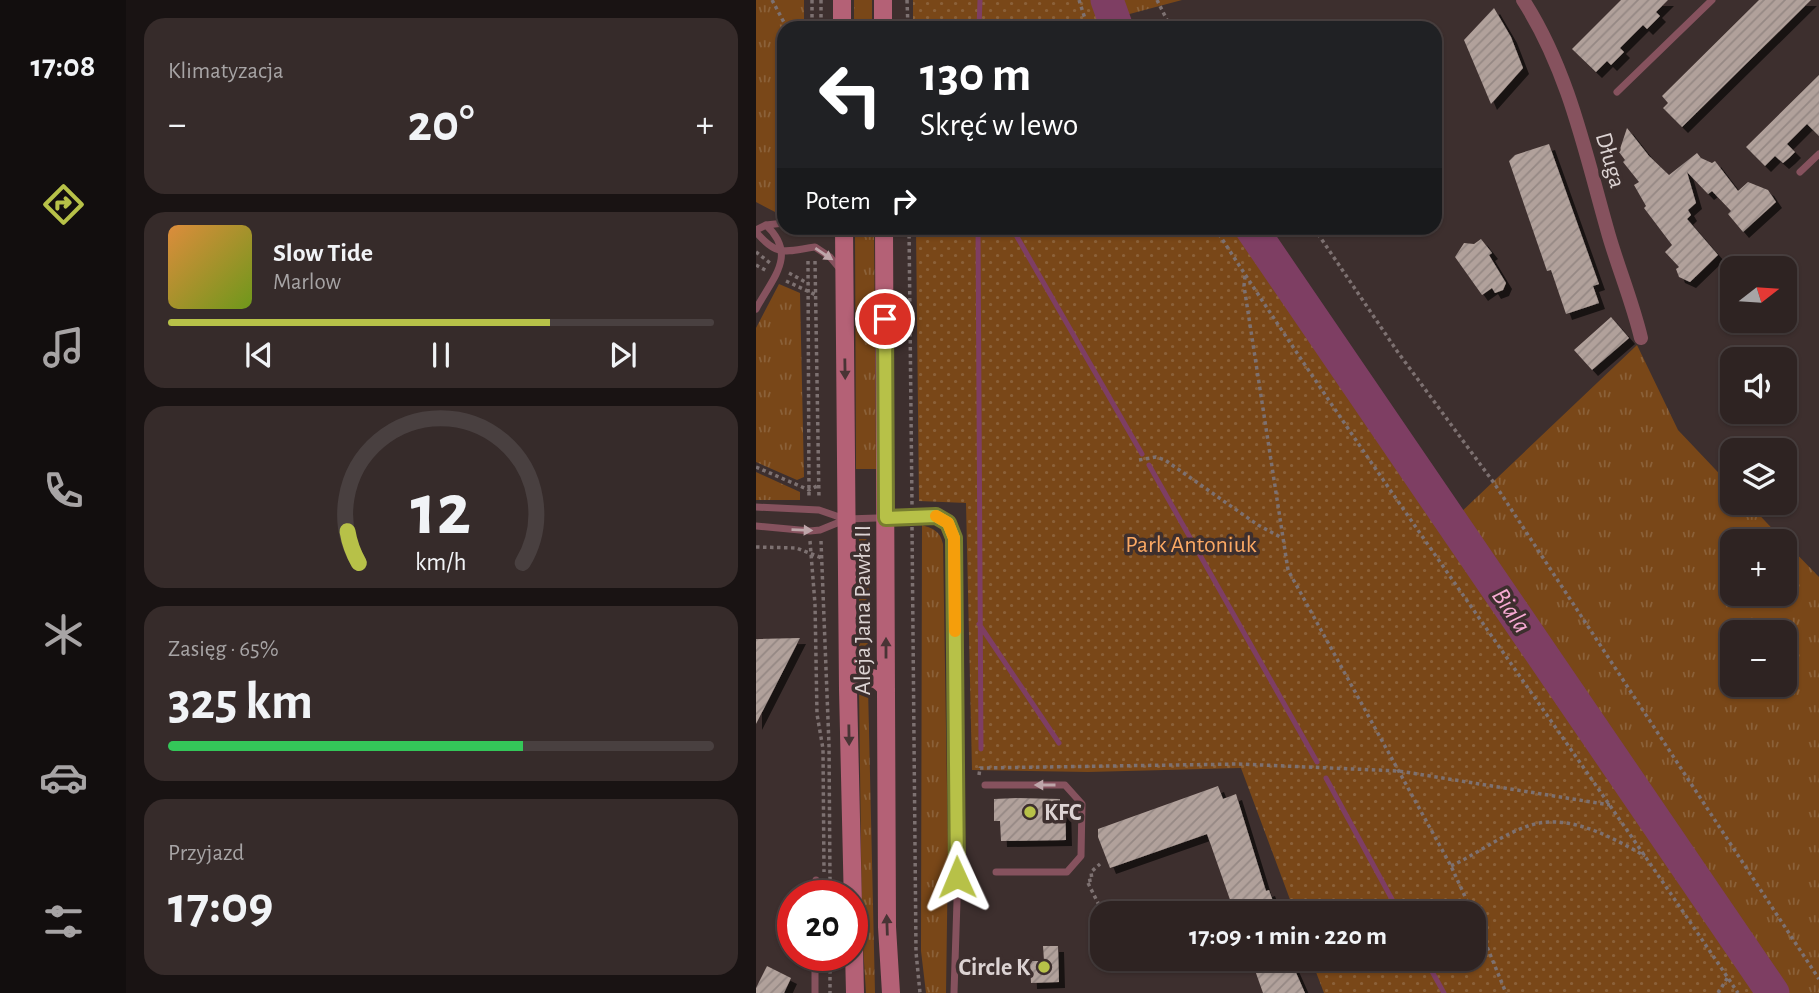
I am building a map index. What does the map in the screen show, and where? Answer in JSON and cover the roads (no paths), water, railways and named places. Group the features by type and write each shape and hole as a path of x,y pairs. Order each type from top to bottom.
{"main road":[{"path":"842,0 842,21"},
{"path":"883,0 883,21"},
{"name":"Aleja Jana Pawła II","path":"844,235 848,689 855,993"},
{"name":"Aleja Jana Pawła II","path":"884,235 887,927 891,993"},
{"path":"848,689 852,683 863,677 877,679 886,688"}],"street":[{"name":"Długa","path":"1523,0 1539,25 1573,111 1641,338"}],"lane":[{"path":"1618,92 1712,0"},
{"path":"1800,172 1819,154"},
{"path":"777,224 766,225 756,231 767,246 783,253 812,248 838,264 844,274"},
{"path":"756,309 783,253 779,238 766,225"},
{"path":"756,507 819,510 847,519 936,516 948,523 954,538 957,901 954,993"},
{"path":"756,526 810,531 820,530 847,519"},
{"path":"982,784 1065,785 1082,804 1081,856 1067,873 996,872"},
{"path":"815,971 815,993"}],"waterway":[{"path":"979,21 980,0"},
{"name":"Biala","path":"1107,0 1114,21"},
{"path":"978,235 981,749"},
{"path":"1016,235 1142,454"},
{"name":"Biala","path":"1256,235 1773,993"},
{"path":"1149,465 1317,762"},
{"path":"979,624 1059,743"},
{"path":"1326,778 1393,901"},
{"path":"1432,971 1444,993"}],"place":[{"name":"KFC","path":"1030,812"},
{"name":"Circle K","path":"1044,967"}],"park label":[{"name":"Park Antoniuk","path":"1191,544"}]}
